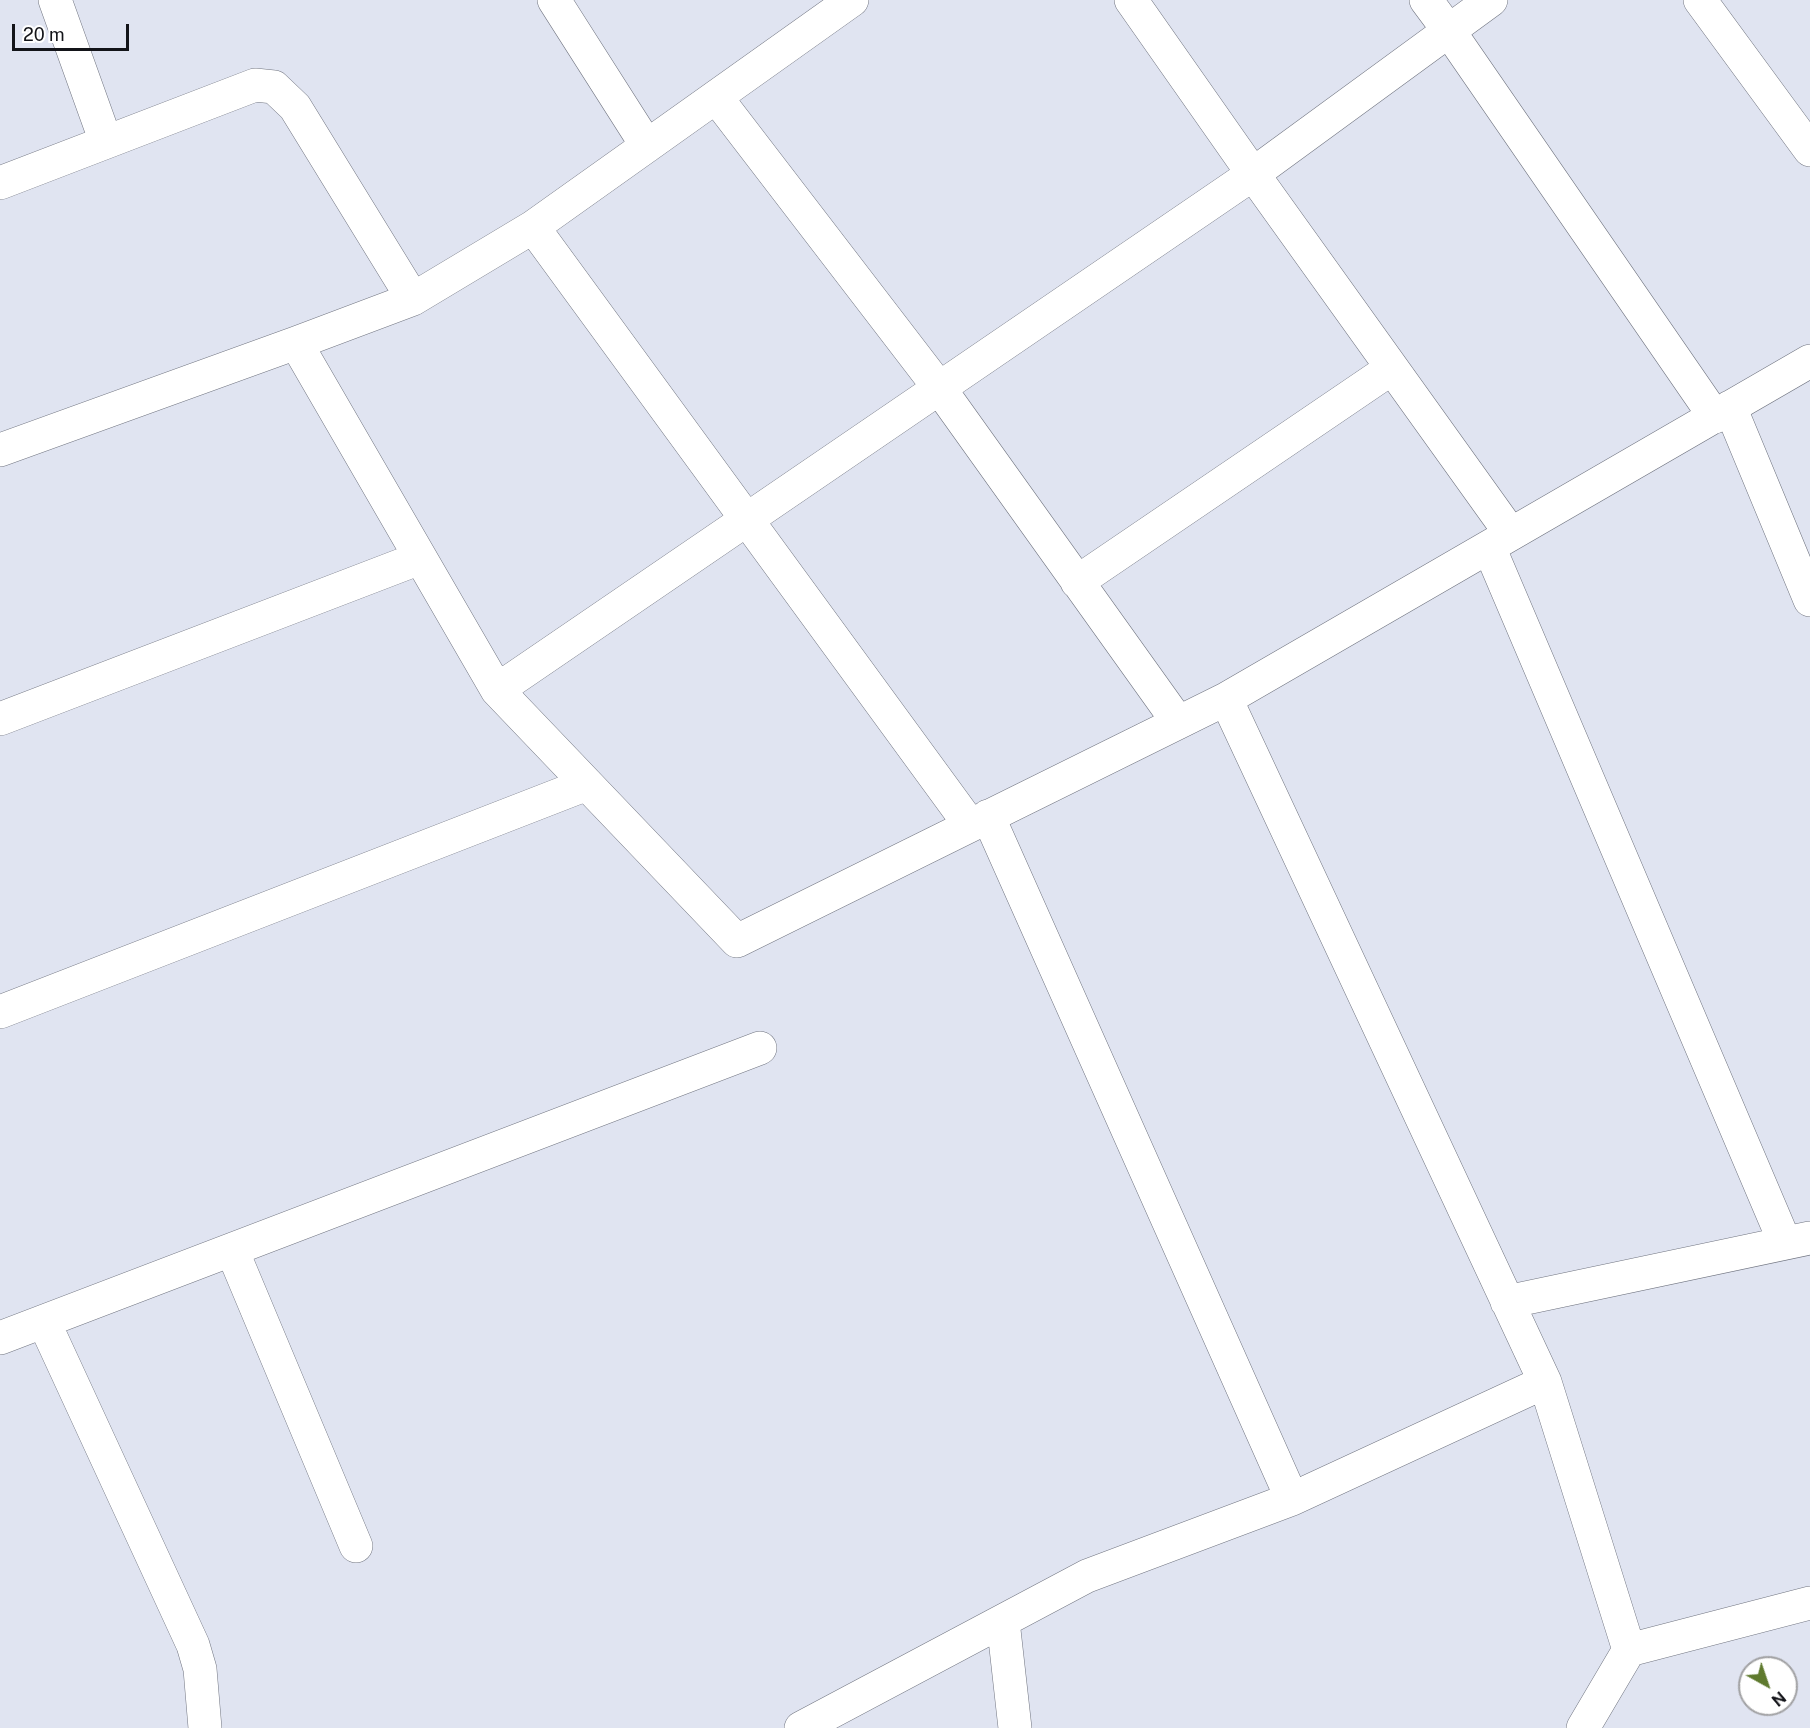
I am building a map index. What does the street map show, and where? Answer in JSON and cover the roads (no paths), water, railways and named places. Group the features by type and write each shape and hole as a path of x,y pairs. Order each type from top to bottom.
{"street":[{"path":"55,0 106,142"},
{"path":"554,0 647,146"},
{"path":"1131,0 1392,368 1500,540 1798,1241 1507,1302"},
{"path":"1426,0 1723,412 1810,600"},
{"path":"497,690 1253,174 1491,0"},
{"path":"1700,0 1810,150"},
{"path":"0,450 413,299 533,227 716,97 839,4"},
{"path":"0,183 255,85 274,87 294,107 413,299"},
{"path":"716,97 940,389 1178,722"},
{"path":"533,227 746,521 979,821 1292,1499"},
{"path":"296,343 497,690 736,941 1226,699 1810,361"},
{"path":"1077,582 1392,368"},
{"path":"0,719 420,558"},
{"path":"1226,699 1545,1382 1629,1650"},
{"path":"0,1012 587,784"},
{"path":"0,1338 760,1048"},
{"path":"232,1250 356,1546"},
{"path":"44,1322 193,1645 200,1669 205,1728"},
{"path":"801,1728 1087,1576 1292,1499 1545,1382"},
{"path":"1583,1728 1629,1650 1810,1603"},
{"path":"1003,1621 1015,1728"}]}
